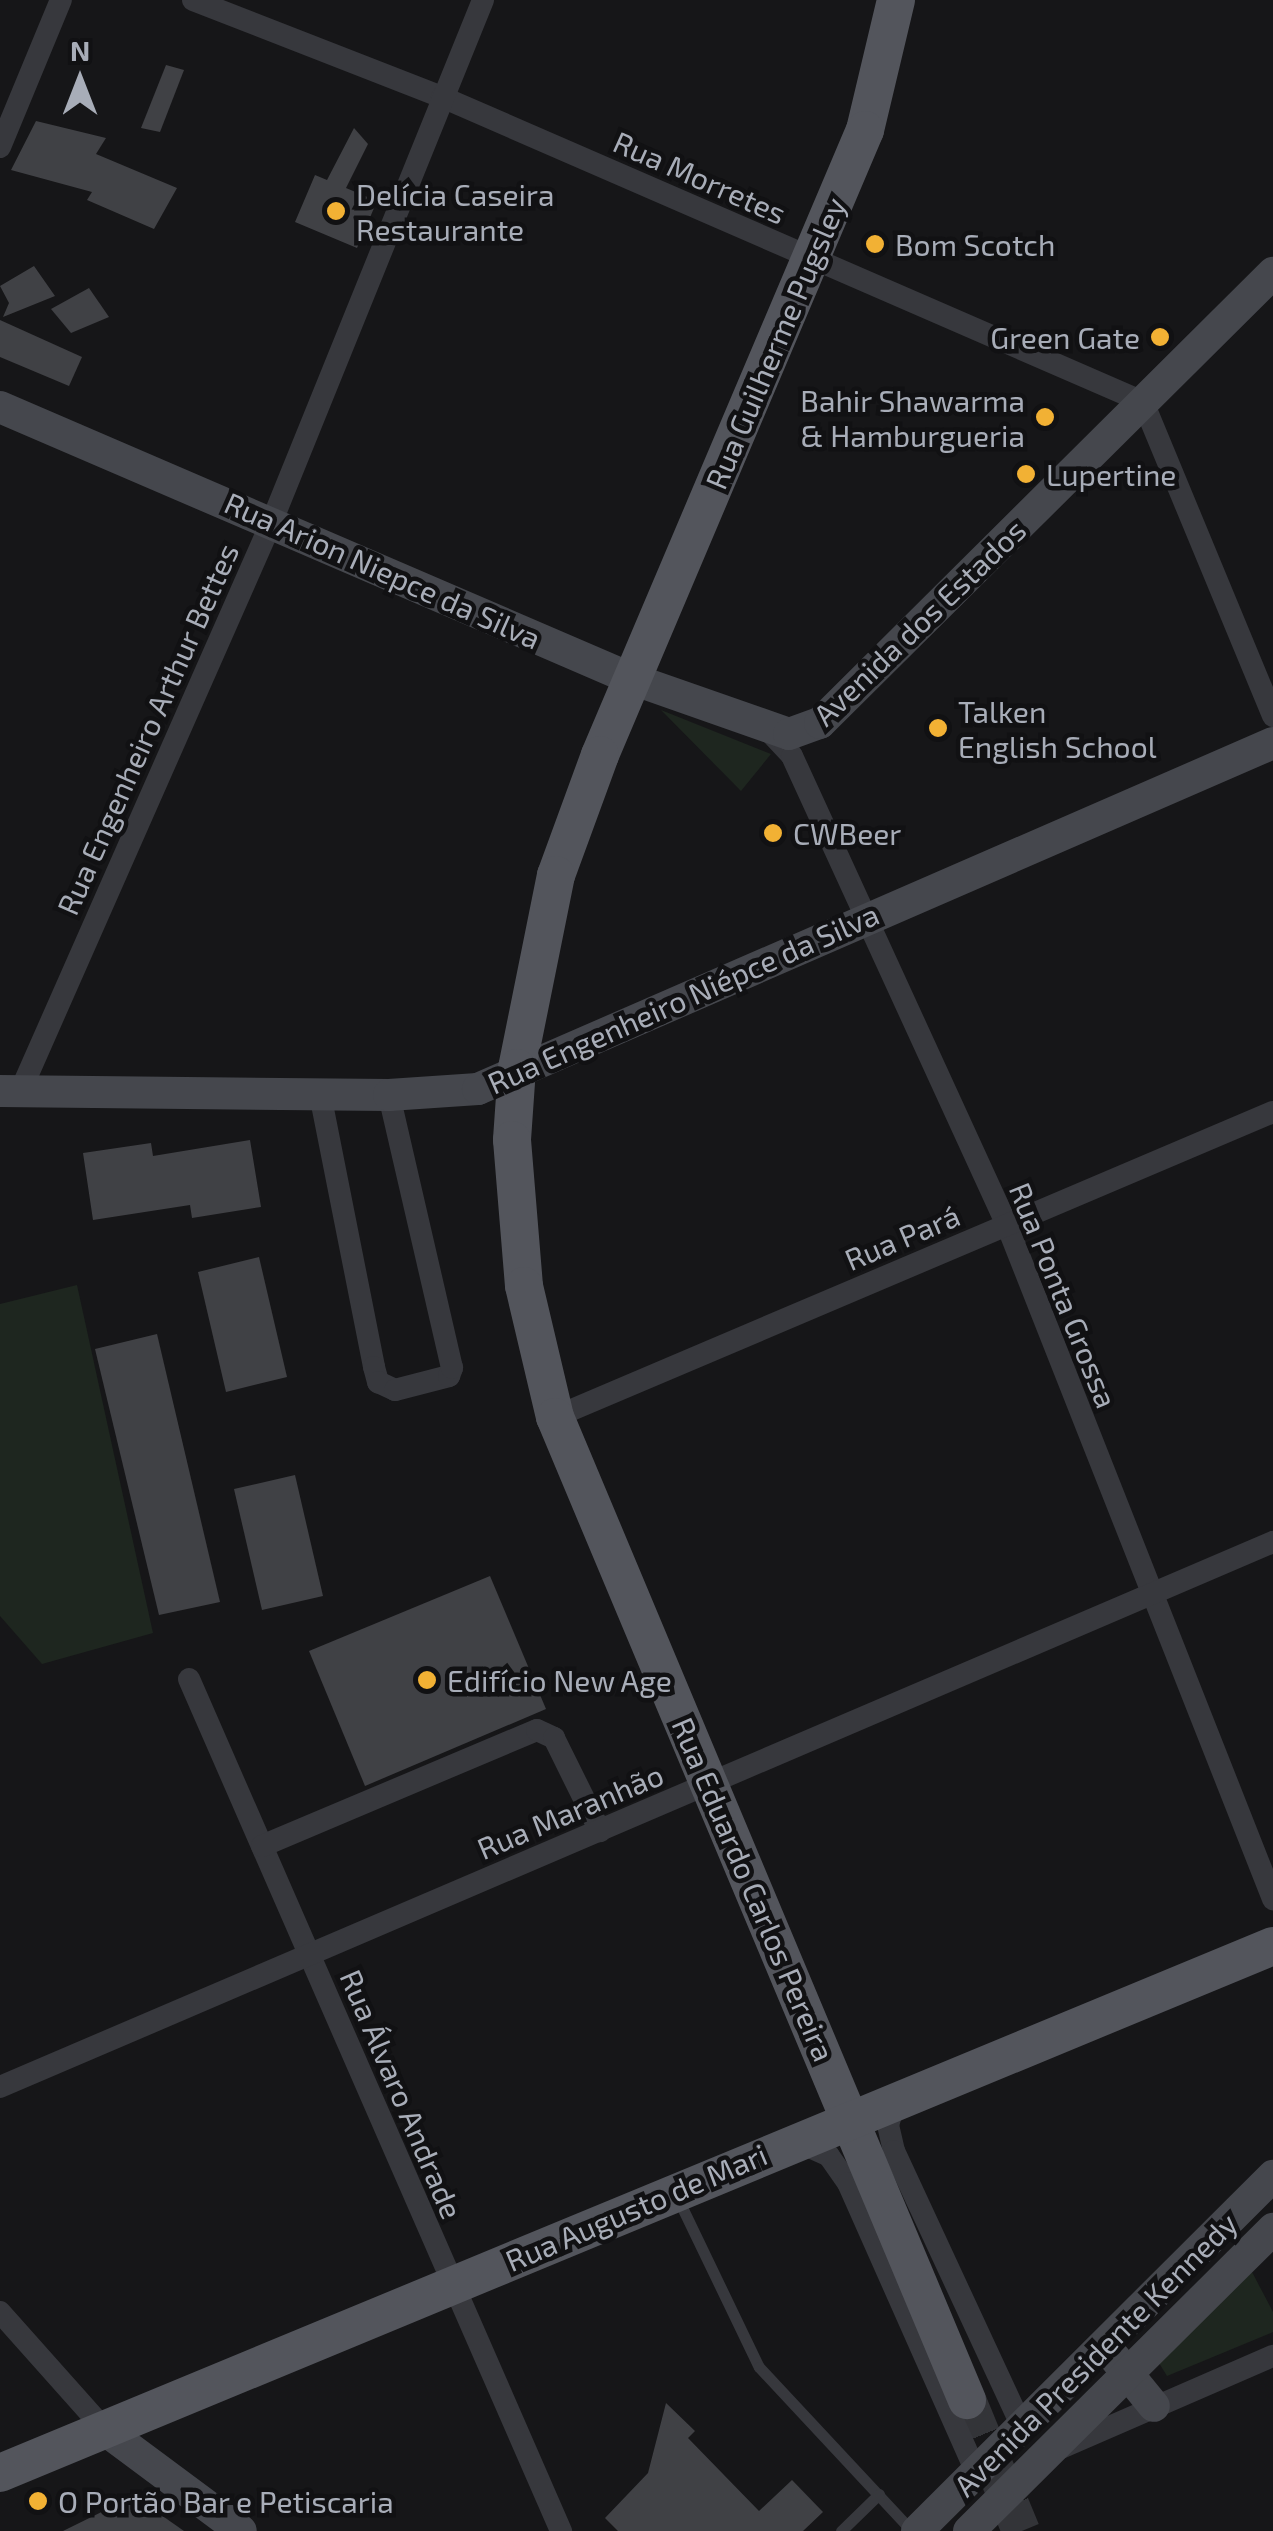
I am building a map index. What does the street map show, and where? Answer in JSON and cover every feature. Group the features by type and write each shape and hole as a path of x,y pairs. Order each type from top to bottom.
{"main road":[{"name":"Rua Guilherme Pugsley","path":"632,679 876,96 896,0"},
{"name":"Rua Eduardo Carlos Pereira","path":"632,679 556,876 516,1068 512,1140 524,1286 555,1416 966,2400"},
{"name":"Rua Augusto de Mari","path":"0,2473 793,2140 1273,1946"}],"street":[{"path":"0,147 61,0"},
{"name":"Rua Morretes","path":"193,0 442,97 1143,402"},
{"name":"Rua Engenheiro Arthur Bettes","path":"10,1092 272,521 483,0"},
{"name":"Avenida dos Estados","path":"767,730 789,734 820,723 1273,274"},
{"path":"1143,402 1273,716"},
{"name":"Rua Arion Niepce da Silva","path":"0,407 632,679 767,730"},
{"name":"Rua Ponta Grossa","path":"767,730 788,748 1006,1225 1273,1899"},
{"name":"Rua Engenheiro Niépce da Silva","path":"10,1092 466,1092 1273,743"},
{"path":"320,1094 374,1367 378,1382 395,1390 448,1376 452,1368 389,1095"},
{"name":"Rua Pará","path":"555,1416 1273,1112"},
{"name":"Rua Maranhão","path":"0,2087 1273,1542"},
{"name":"Rua Álvaro Andrade","path":"189,1679 450,2285 561,2531"},
{"path":"262,1846 537,1730 554,1738 600,1831"},
{"path":"896,2100 888,2125 894,2152 1022,2426"},
{"path":"793,2140 829,2156 848,2184 976,2472"},
{"name":"Avenida Presidente Kennedy","path":"915,2531 1273,2176"},
{"name":"Avenida Presidente Kennedy","path":"969,2531 1273,2229"},
{"path":"0,2312 105,2430 234,2528"},
{"path":"1115,2334 1115,2360 1154,2406"},
{"path":"1046,2454 1273,2356"}],"lane":[{"path":"674,2193 759,2367 915,2531"},
{"path":"841,2531 879,2494"}],"shaded area":[{"path":"661,710 771,754 741,791"},
{"path":"77,1285 153,1633 42,1664 0,1616 0,1304"},
{"path":"1252,2272 1273,2312 1273,2332 1167,2376 1159,2363"}],"building":[{"path":"166,65 184,70 160,132 141,128"},
{"path":"36,121 106,138 96,154 177,188 154,229 87,200 92,192 11,170"},
{"name":"Delícia Caseira Restaurante","path":"354,128 368,144 346,188 377,201 357,248 295,222 315,175 327,180"},
{"path":"34,266 55,296 3,317 9,303 0,286"},
{"path":"89,288 109,317 71,333 51,309"},
{"path":"0,320 82,357 69,386 0,357"},
{"path":"250,1140 261,1207 192,1218 190,1205 93,1220 83,1153 151,1143 153,1156"},
{"path":"259,1257 287,1377 226,1392 198,1272"},
{"path":"157,1334 220,1602 159,1615 95,1349"},
{"path":"295,1475 323,1596 262,1610 234,1489"},
{"name":"Edifício New Age","path":"490,1576 546,1709 365,1786 309,1651"},
{"path":"666,2403 695,2431 688,2438 759,2511 792,2480 823,2512 803,2531 618,2531 605,2518 648,2473"},
{"path":"134,2496 184,2531 63,2531"}],"tunnel":[{"path":"967,2400 1021,2531"}],"place":[{"name":"Delícia Caseira Restaurante","path":"336,211"},
{"name":"Bom Scotch","path":"875,244"},
{"name":"Green Gate","path":"1160,337"},
{"name":"Bahir Shawarma & Hamburgueria","path":"1045,417"},
{"name":"Lupertine","path":"1026,474"},
{"name":"Talken English School","path":"938,728"},
{"name":"CWBeer","path":"773,833"},
{"name":"Edifício New Age","path":"427,1680"},
{"name":"O Portão Bar e Petiscaria","path":"38,2501"}]}
